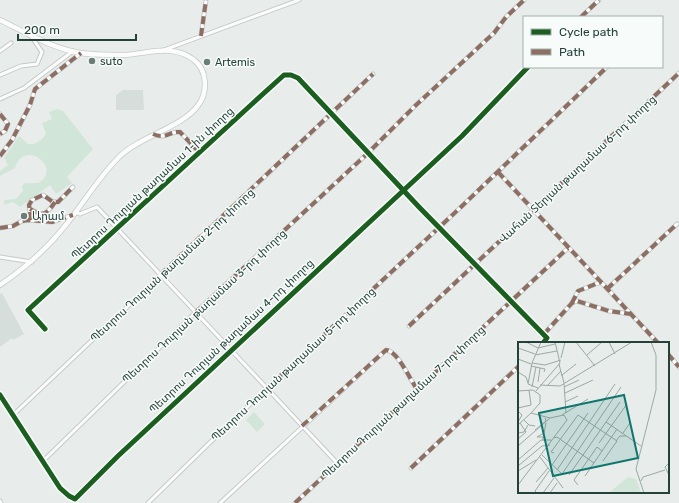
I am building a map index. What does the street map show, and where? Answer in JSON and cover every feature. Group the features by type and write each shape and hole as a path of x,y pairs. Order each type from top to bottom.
{"main road":[{"path":"0,20 30,34 81,53 125,55 162,50 182,53 195,60 204,74 205,89 199,105 193,112 131,147 119,157 51,243 32,262 0,285"}],"street":[{"path":"201,36 206,0"},
{"path":"162,50 299,0"},
{"name":"Պետրոս Դուրյան թաղամաս 3-րդ փողոց","path":"43,462 196,312 368,153 415,106 494,33 506,17 524,0"},
{"path":"582,16 599,0"},
{"path":"0,75 21,66 37,64 40,62 42,52 30,34"},
{"path":"0,51 11,43"},
{"path":"0,99 24,88 73,51"},
{"path":"0,156 12,140 30,105 35,89 81,53"},
{"name":"Պետրոս Դուրյան թաղամաս 4-րդ փողոց","path":"43,462 60,488 75,499 118,456 232,349 462,136 527,68"},
{"name":"Պետրոս Դուրյան թաղամաս 5-րդ փողոց","path":"148,503 267,388 498,172 606,68"},
{"name":"Վահան Տերյան թաղամաս 6-րդ փողոց","path":"409,326 476,265 679,73"},
{"name":"Պետրոս Դուրյան թաղամաս 2-րդ փողոց","path":"12,416 374,74"},
{"name":"Պետրոս Դուրյան թաղամաս 1-ին փողոց","path":"45,329 28,310 284,75 291,75 298,78 332,114"},
{"path":"0,114 8,124 5,131 0,134"},
{"path":"332,114 403,190 544,334 547,338 544,342"},
{"path":"153,134 162,137 177,131 180,132 199,152"},
{"path":"498,172 657,342"},
{"path":"31,220 30,209 32,200 37,197 45,196 55,202 61,201 73,187"},
{"path":"30,209 40,215 49,211 55,202"},
{"path":"0,228 12,226 22,221 31,220 52,222 74,213 80,214 97,207 232,349 338,464"},
{"path":"607,289 676,224"},
{"name":"Պետրոս Դուրյան թաղամաս 7-րդ փողոց","path":"295,503 568,248"},
{"path":"0,257 32,262"},
{"path":"544,334 572,303 578,291 601,282"},
{"path":"572,303 576,301 609,311 631,314"},
{"path":"220,503 386,350 390,351 404,366 408,378 417,389"},
{"path":"669,355 679,366"},
{"path":"411,468 518,367"},
{"path":"0,395 12,416 43,462"}],"shaded area":[{"path":"123,90 143,90 144,110 116,110 116,95"},
{"path":"2,293 24,334 13,340 12,338 0,347 0,294"}],"green space":[{"path":"57,109 63,111 93,149 67,177 72,183 56,194 50,185 20,207 13,202 4,205 4,200 16,199 23,191 22,186 25,183 38,183 45,177 47,170 45,164 40,159 33,155 26,155 20,159 15,168 0,176 0,171 8,165 4,158 19,136 28,144 34,144 41,140 46,133 42,123 52,119 49,112"},
{"path":"254,412 265,424 257,432 246,420"}],"marked path":[{"path":"201,36 206,0"},
{"path":"196,312 368,153 415,106 494,33 506,17 524,0"},
{"path":"582,16 599,0"},
{"path":"0,156 12,140 30,105 35,89 81,53"},
{"path":"267,388 461,207 606,68"},
{"path":"409,326 679,73"},
{"path":"161,274 373,74"},
{"path":"0,114 8,124 5,131 0,134"},
{"path":"153,134 157,136 164,136 180,132 199,152"},
{"path":"498,172 657,342"},
{"path":"31,220 29,205 32,200 43,195 53,202 58,202 73,187"},
{"path":"30,209 42,214 47,212 55,202"},
{"path":"0,228 13,226 22,221 28,220 52,222 73,215"},
{"path":"607,289 677,224"},
{"path":"295,503 568,248"},
{"path":"572,303 578,291 601,282"},
{"path":"544,334 572,303 577,301 609,311 631,314"},
{"path":"302,426 386,350 395,355 399,360 417,389"},
{"path":"669,355 679,367"},
{"path":"411,468 518,367"}],"cycle path":[{"path":"0,395 60,488 75,499 118,456 462,136 527,68"},
{"path":"45,329 28,310 284,75 291,75 298,78 419,207 547,338 544,342"}],"place":[{"name":"suto","path":"92,61"},
{"name":"Artemis","path":"207,62"},
{"name":"Արամ","path":"24,216"}]}
